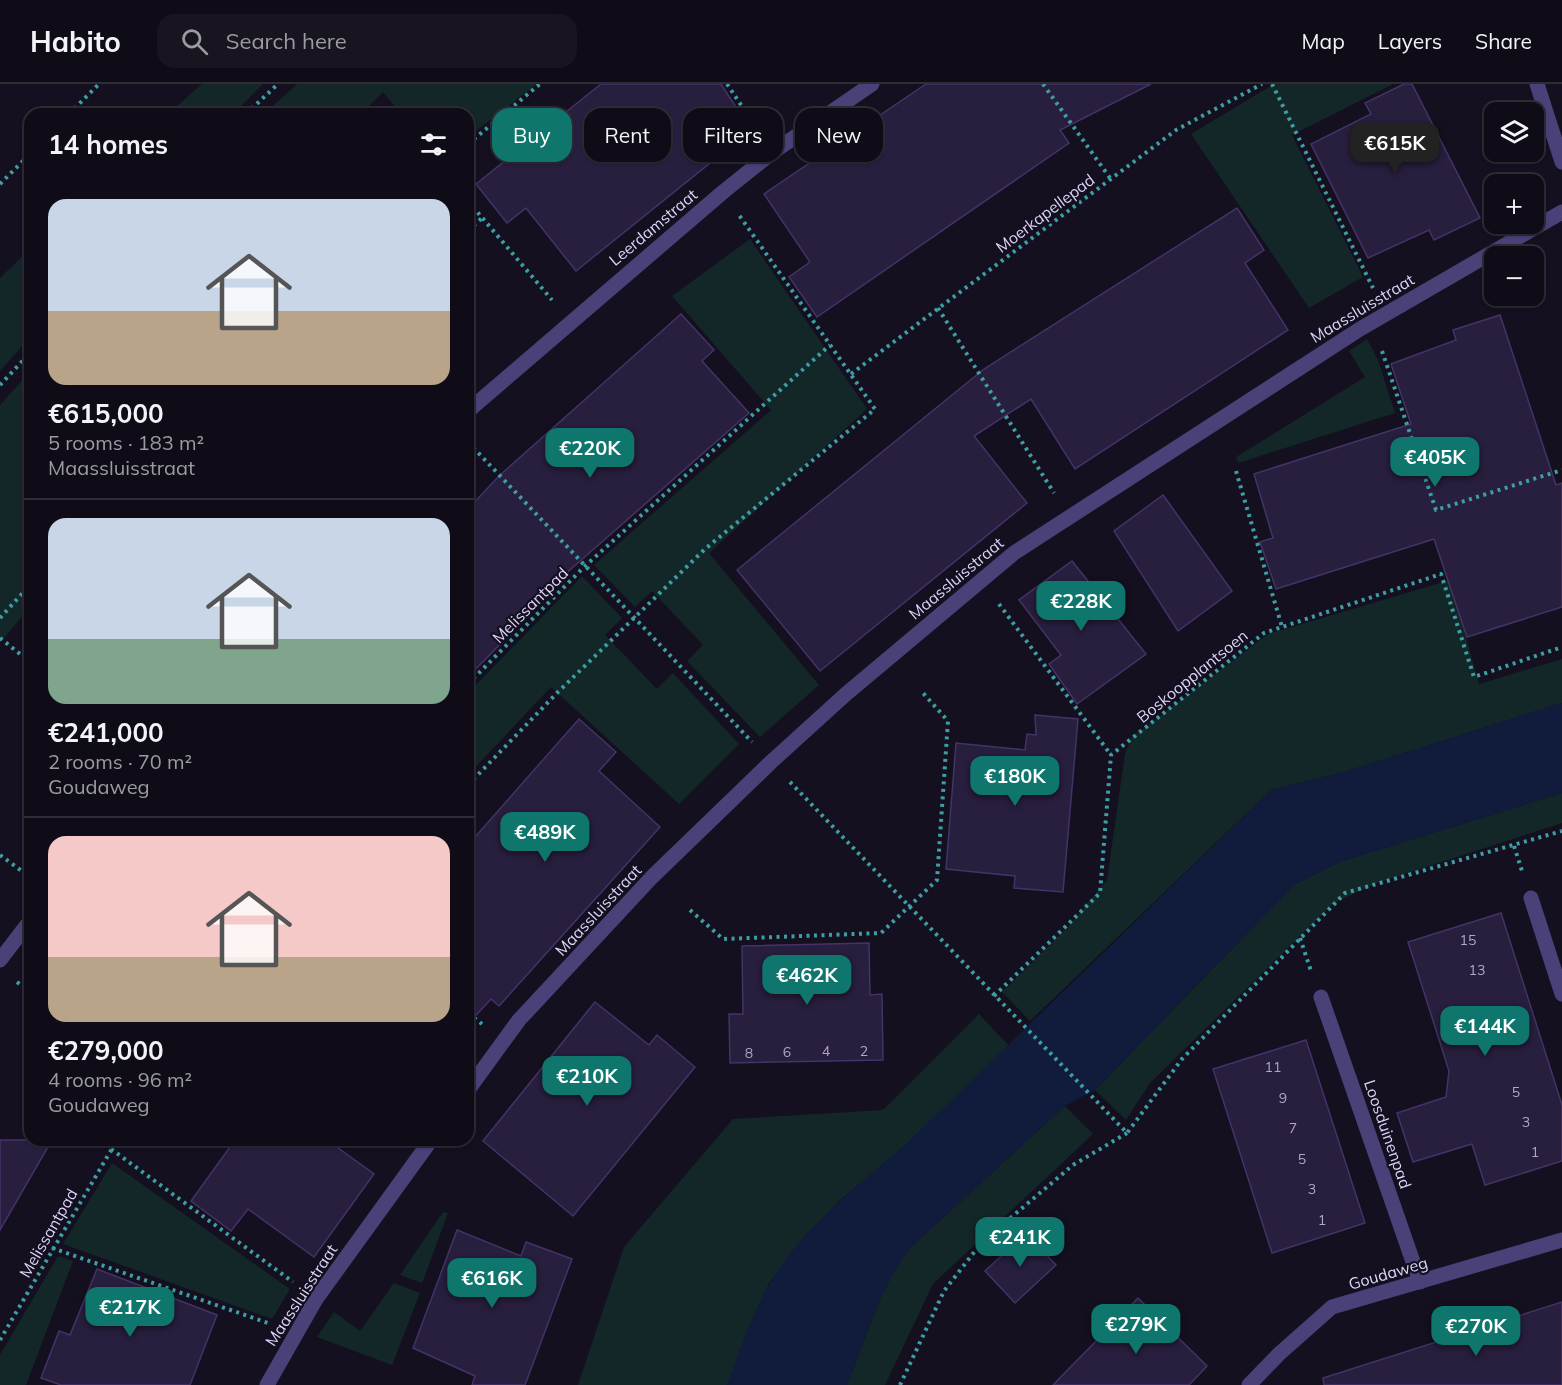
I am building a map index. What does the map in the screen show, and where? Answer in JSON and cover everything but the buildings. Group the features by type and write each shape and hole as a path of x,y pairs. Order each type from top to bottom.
{"street":[{"name":"Leerdamstraat","path":"783,145 872,84"},
{"path":"1537,84 1562,162"},
{"name":"Leerdamstraat","path":"474,406 570,321 760,162"},
{"name":"Maassluisstraat","path":"474,1082 519,1020 652,877 771,762 1014,553 1372,322 1562,212"},
{"path":"1531,898 1562,994"},
{"path":"0,960 24,929"},
{"name":"Loosduinenpad","path":"1321,997 1420,1282"},
{"name":"Maassluisstraat","path":"267,1385 294,1332 316,1299 427,1146"},
{"name":"Goudaweg","path":"1249,1385 1279,1354 1332,1307 1562,1240"}],"path":[{"path":"75,108 99,84"},
{"path":"252,108 278,84"},
{"path":"474,139 540,84"},
{"path":"727,84 743,108"},
{"path":"1043,84 1110,178"},
{"name":"Moerkapellepad","path":"851,374 1176,130 1262,84"},
{"path":"1272,84 1386,314"},
{"path":"0,184 24,160"},
{"path":"474,779 633,618 705,549 875,409 723,192"},
{"path":"474,208 570,321"},
{"path":"474,225 482,218"},
{"path":"938,308 1069,516"},
{"path":"1372,322 1436,510 1562,470"},
{"path":"584,567 830,345"},
{"path":"0,385 24,359"},
{"path":"474,448 908,908 1127,1133"},
{"path":"1236,471 1282,627"},
{"name":"Melissantpad","path":"474,678 584,567"},
{"name":"Boskoopplantsoen","path":"1111,755 1264,633 1441,574 1474,677 1562,646"},
{"path":"981,580 1111,755 1100,893 994,996"},
{"path":"0,618 24,592"},
{"path":"0,638 24,657"},
{"path":"690,910 723,939 881,933 908,908 937,880 948,721 923,693"},
{"path":"900,1385 944,1291 982,1242 1072,1164 1127,1133 1182,1059 1345,893 1562,831"},
{"path":"0,855 24,873"},
{"name":"Melissantpad","path":"0,1340 113,1146"},
{"path":"111,1149 316,1299"},
{"path":"52,1248 294,1332"}],"green space":[{"path":"202,84 263,84 239,108 175,108"},
{"path":"297,84 537,84 506,108 492,108 492,119 474,132 474,108 396,108 383,92 367,108 271,108"},
{"path":"1274,84 1393,84 1292,135 1363,277 1309,308 1191,134"},
{"path":"750,239 867,409 709,553 819,685 760,737 687,661 703,645 652,591 635,607 594,565 771,410 672,296"},
{"path":"24,255 24,344 0,371 0,278"},
{"path":"1367,339 1378,360 1395,413 1238,463 1236,457 1365,377 1349,351"},
{"path":"24,379 24,614 0,643 0,405"},
{"path":"582,576 622,618 605,635 657,689 673,673 739,744 679,804 551,687 474,769 474,687"},
{"path":"1450,580 1479,684 1562,659 1562,703 1341,773 1271,790 1030,1021 1002,992 1068,927 1107,880 1125,754 1132,737 1268,634"},
{"path":"1562,793 1562,823 1377,883 1334,903 1150,1083 1126,1120 1095,1090 1294,885 1342,861"},
{"path":"979,1014 1009,1046 901,1149 839,1201 803,1240 769,1283 727,1385 578,1385 624,1247 733,1119 883,1110"},
{"path":"1065,1106 1093,1134 933,1284 885,1385 847,1385 884,1289 895,1267 911,1247"},
{"path":"112,1163 290,1289 272,1319 63,1244"},
{"path":"443,1212 448,1213 422,1283 400,1275"},
{"path":"58,1256 73,1261 26,1385 0,1385 0,1355"},
{"path":"394,1283 420,1293 392,1365 317,1337 334,1312 360,1331"}],"water":[{"path":"1562,703 1562,793 1342,861 1294,885 1095,1090 1065,1106 911,1247 900,1262 882,1296 847,1385 727,1385 751,1320 763,1295 783,1263 813,1227 901,1149 1271,790 1341,773"}]}
